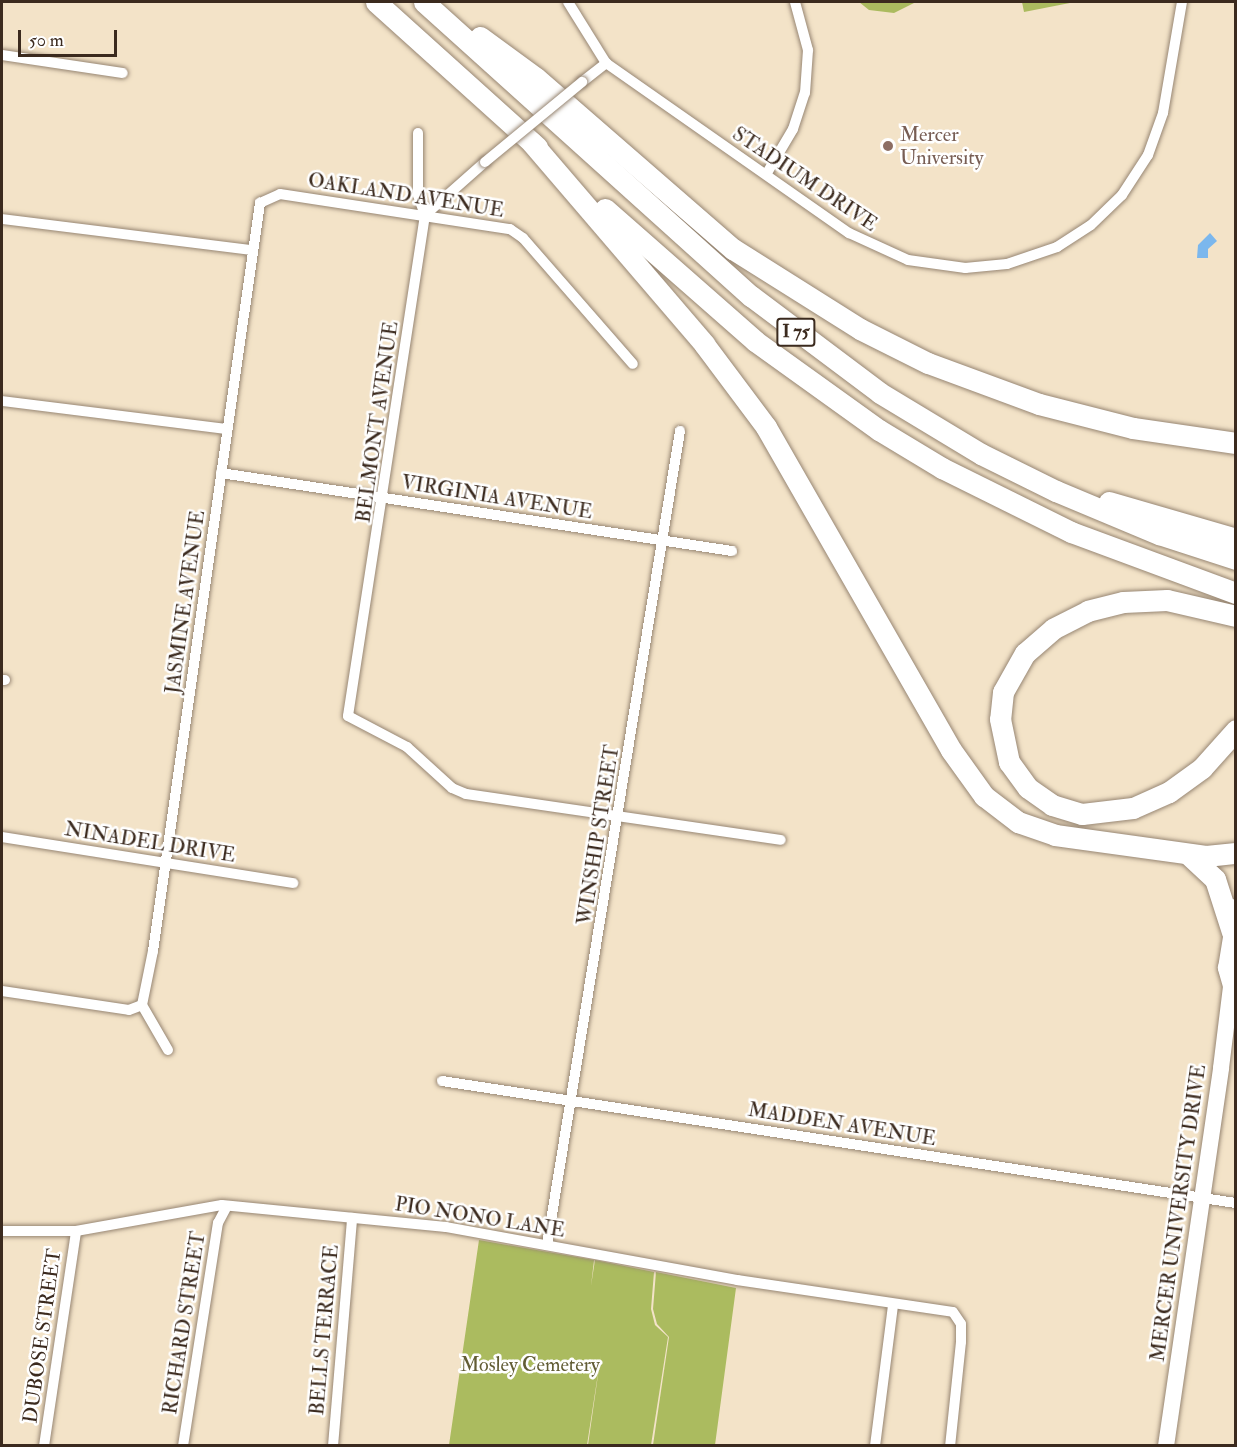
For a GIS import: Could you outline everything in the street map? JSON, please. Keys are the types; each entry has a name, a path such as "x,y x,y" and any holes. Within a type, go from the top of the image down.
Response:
{"highway":[{"name":"I 75","path":"376,2 755,341 879,430 942,468 1071,532 1236,593"},
{"name":"I 75","path":"425,3 666,222 816,349 924,421 1056,491 1159,534 1236,559"},
{"path":"425,3 536,78 733,249 860,329 928,363 1039,404 1133,428 1236,443"},
{"path":"532,143 704,344 766,427 951,750 984,796 1018,822 1055,835 1188,855 1220,857 1236,853"},
{"path":"1056,491 1124,506 1236,538"},
{"path":"1236,616 1167,600 1123,602 1088,611 1053,629 1025,653 1003,692 1000,719 1010,762 1028,788 1052,805 1082,814 1134,808 1169,792 1202,768 1236,730"},
{"path":"1188,855 1215,879 1232,932"}],"main road":[{"name":"MERCER UNIVERSITY DRIVE","path":"1166,1446 1200,1198 1233,984 1226,968 1236,907"}],"street":[{"path":"425,215 485,162 606,63 568,2"},
{"path":"766,173 793,129 805,93 808,50 795,2"},
{"name":"STADIUM DRIVE","path":"606,63 849,233 900,258 965,268 1007,264 1035,256 1091,225 1135,177 1163,113 1182,2"},
{"path":"2,55 123,73"},
{"name":"BELMONT AVENUE","path":"418,133 418,195 425,215 384,497 348,716 407,747 452,788 466,794 619,817"},
{"name":"OAKLAND AVENUE","path":"260,203 271,195 280,194 425,215 516,232 633,364"},
{"name":"JASMINE AVENUE","path":"142,1005 166,863 251,250 260,203"},
{"path":"2,219 251,250"},
{"path":"2,402 227,429"},
{"name":"WINSHIP STREET","path":"548,1245 664,541 680,431"},
{"name":"VIRGINIA AVENUE","path":"221,473 732,551"},
{"path":"619,817 781,840"},
{"name":"NINADEL DRIVE","path":"2,837 293,883"},
{"path":"2,991 129,1010 142,1005 168,1050"},
{"name":"MADDEN AVENUE","path":"442,1081 1236,1203"},
{"name":"PIO NONO LANE","path":"2,1231 76,1231 222,1205 226,1208 446,1227 893,1306 953,1312 961,1324 961,1342 950,1446"},
{"name":"RICHARD STREET","path":"183,1446 218,1223 226,1208"},
{"name":"BELLS TERRACE","path":"333,1446 352,1218"},
{"name":"DUBOSE STREET","path":"44,1446 76,1231"},
{"path":"875,1446 893,1306"}],"green space":[{"path":"859,2 916,2 894,13 869,10"},
{"path":"1022,2 1075,2 1024,12"},
{"name":"Mosley Cemetery","path":"479,1240 594,1260 591,1286 595,1260 654,1272 651,1309 655,1325 668,1337 651,1445 588,1445 601,1354 587,1445 449,1445"},
{"path":"656,1272 736,1288 715,1445 653,1445 669,1337 657,1324 653,1309"}],"water":[{"path":"1210,233 1217,241 1208,249 1208,258 1197,258 1198,245"}],"place":[{"name":"Mercer University","path":"888,146"}]}
